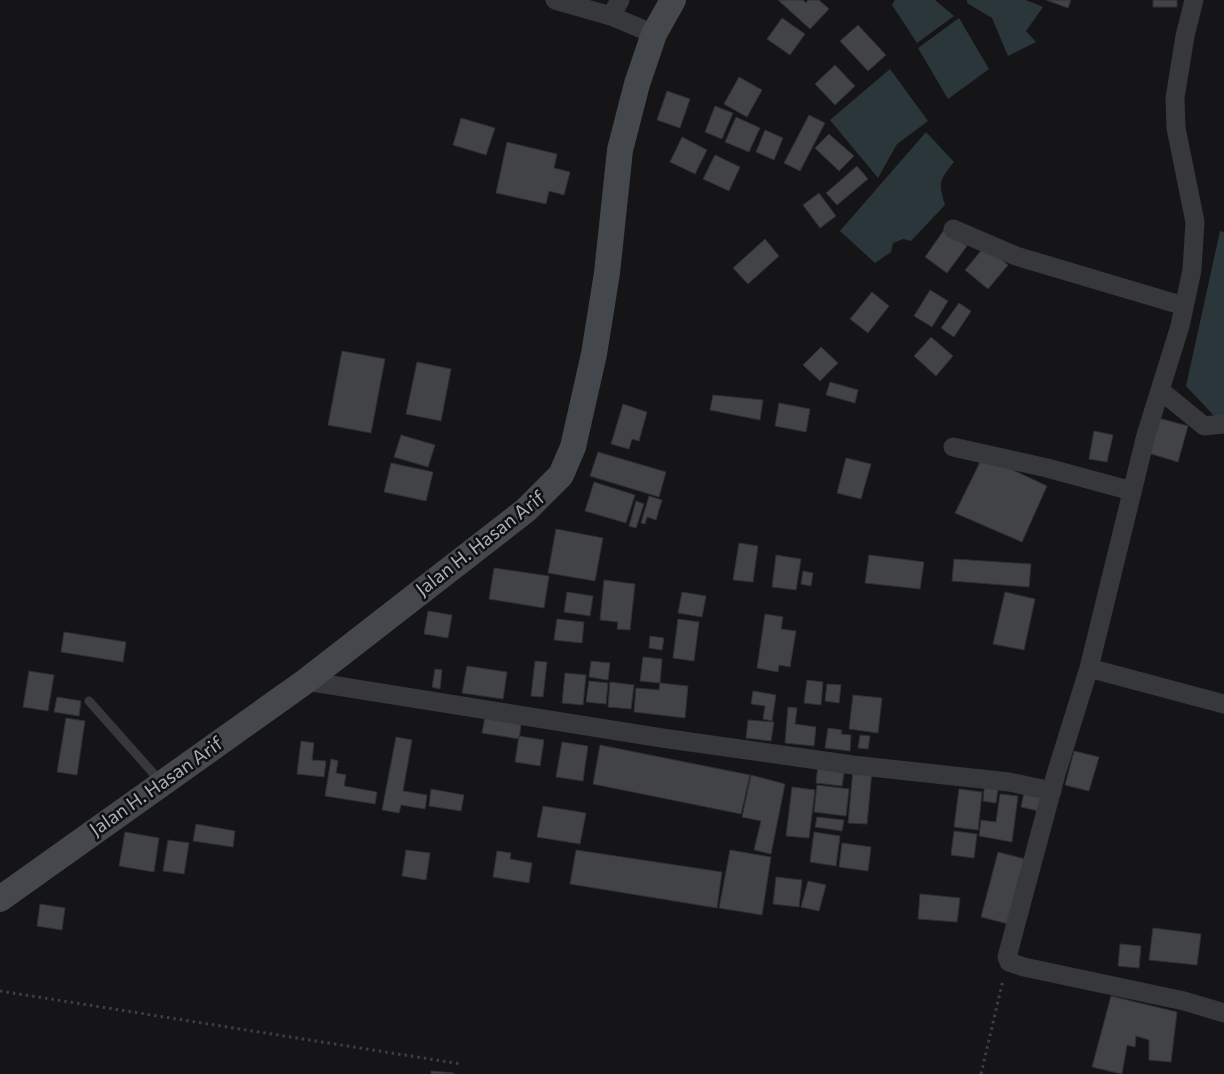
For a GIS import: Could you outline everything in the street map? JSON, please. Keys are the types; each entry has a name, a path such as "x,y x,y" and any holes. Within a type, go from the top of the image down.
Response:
{"main road":[{"name":"Jalan H. Hasan Arif","path":"0,899 161,782 306,681 526,510 553,485 564,471 573,447 594,354 607,273 620,150 648,31 673,0"}],"street":[{"path":"555,0 616,18 648,31"},
{"path":"616,18 620,0"},
{"path":"1194,0 1185,36 1175,98 1176,128 1195,222 1192,270 1166,396 1132,491 1089,668 1052,791 1007,956 1008,962 1126,990 1184,1001 1224,1013"},
{"path":"953,229 1016,256 1184,306"},
{"path":"1166,396 1204,426 1224,424"},
{"path":"953,447 1047,468 1132,491"},
{"path":"1089,668 1224,704"},
{"path":"306,681 662,738 853,766 1009,782 1052,791"}],"lane":[{"path":"89,701 161,782"}],"path":[{"path":"981,1074 1008,962"},
{"path":"0,991 461,1064"}],"shaded area":[{"path":"895,0 935,0 954,16 917,43 892,5"},
{"path":"967,0 1026,0 1043,7 1026,31 1036,42 1008,56 992,18 967,3"},
{"path":"959,18 989,69 948,99 918,48"},
{"path":"890,69 928,121 897,144 878,178 830,120"},
{"path":"926,132 954,162 941,182 941,191 945,205 911,241 903,239 893,243 891,252 875,263 840,231"},
{"path":"1220,231 1224,232 1224,418 1218,420 1186,386"}],"building":[{"path":"778,0 803,0 806,3 808,0 819,0 829,9 810,29"},
{"path":"1046,0 1071,0 1068,8"},
{"path":"1153,0 1177,0 1177,7 1153,7"},
{"path":"782,18 805,34 790,55 767,39"},
{"path":"858,25 886,55 868,71 840,41"},
{"path":"835,65 855,86 835,105 815,84"},
{"path":"739,77 762,90 747,117 724,104"},
{"path":"667,91 690,99 680,128 657,120"},
{"path":"715,106 733,113 722,139 705,132"},
{"path":"809,115 825,123 800,171 784,163"},
{"path":"736,117 760,128 749,152 725,142"},
{"path":"461,118 495,128 486,155 453,145"},
{"path":"765,130 783,138 774,160 756,152"},
{"path":"829,134 854,156 839,171 815,148"},
{"path":"682,137 707,150 695,174 670,162"},
{"path":"507,142 557,154 554,168 570,172 564,195 549,191 546,204 496,193"},
{"path":"715,155 740,167 729,191 703,179"},
{"path":"857,166 868,179 837,205 826,193"},
{"path":"819,193 836,216 820,228 803,205"},
{"path":"944,230 967,246 947,273 925,257"},
{"path":"765,239 779,256 748,284 733,268"},
{"path":"985,246 1008,265 988,289 965,270"},
{"path":"930,290 948,301 932,327 914,316"},
{"path":"872,292 889,306 868,333 850,319"},
{"path":"959,303 971,311 954,337 941,328"},
{"path":"931,337 953,356 936,376 914,356"},
{"path":"821,347 838,363 820,381 803,365"},
{"path":"342,351 385,359 371,433 328,425"},
{"path":"417,362 451,369 441,421 406,414"},
{"path":"830,382 858,390 855,403 826,395"},
{"path":"713,395 763,400 760,420 710,410"},
{"path":"779,403 810,409 806,432 775,426"},
{"path":"623,404 647,412 639,441 632,439 629,449 611,444"},
{"path":"1158,418 1188,426 1178,462 1148,453"},
{"path":"1094,431 1113,435 1107,462 1089,459"},
{"path":"401,435 435,445 428,467 394,457"},
{"path":"598,452 666,472 659,497 590,476"},
{"path":"983,456 1047,486 1022,542 955,513"},
{"path":"846,458 871,464 861,499 837,493"},
{"path":"391,463 433,472 426,501 384,492"},
{"path":"594,482 635,495 626,523 585,511"},
{"path":"649,496 662,500 656,520 647,517 645,524 641,523"},
{"path":"636,501 644,504 636,528 629,526"},
{"path":"556,529 603,538 595,581 548,573"},
{"path":"739,543 758,546 753,582 733,580"},
{"path":"776,555 801,559 796,590 772,587"},
{"path":"869,555 924,562 920,589 865,583"},
{"path":"954,559 1031,564 1029,587 952,581"},
{"path":"494,568 549,576 544,608 489,599"},
{"path":"803,571 813,573 811,586 801,584"},
{"path":"604,580 635,584 630,630 617,629 618,622 600,620"},
{"path":"567,592 593,596 590,616 564,612"},
{"path":"682,592 706,596 702,617 678,613"},
{"path":"1005,592 1035,599 1024,650 993,644"},
{"path":"428,611 452,615 448,638 424,634"},
{"path":"765,614 783,617 781,629 796,631 790,667 779,665 778,672 757,668"},
{"path":"557,619 584,622 582,643 554,640"},
{"path":"678,619 699,622 694,661 673,658"},
{"path":"64,632 126,642 123,662 61,652"},
{"path":"650,636 664,638 662,650 649,648"},
{"path":"643,657 662,659 660,683 640,681"},
{"path":"535,661 547,662 543,697 531,696"},
{"path":"591,661 610,663 608,680 589,677"},
{"path":"467,666 507,672 503,699 462,693"},
{"path":"435,669 442,670 440,689 432,687"},
{"path":"29,671 54,675 48,711 23,707"},
{"path":"565,673 586,675 583,705 562,703"},
{"path":"807,680 823,682 821,705 804,703"},
{"path":"589,681 608,683 606,704 586,702"},
{"path":"610,682 634,685 631,709 608,707"},
{"path":"660,683 688,686 685,718 634,712 636,688 659,690"},
{"path":"827,684 841,685 839,703 825,701"},
{"path":"753,691 776,695 772,721 763,719 765,706 751,704"},
{"path":"853,695 882,698 878,733 849,729"},
{"path":"57,697 81,701 79,716 54,712"},
{"path":"788,707 797,708 795,724 816,727 814,746 785,743"},
{"path":"486,712 522,718 519,739 482,733"},
{"path":"66,718 85,721 77,775 57,772"},
{"path":"748,720 774,722 771,741 746,738"},
{"path":"828,728 842,730 841,734 851,735 850,751 825,748"},
{"path":"860,735 870,736 868,749 858,748"},
{"path":"519,736 544,740 540,766 515,762"},
{"path":"396,737 412,740 403,791 427,795 425,809 401,805 399,813 382,810"},
{"path":"301,741 314,743 312,760 326,761 324,777 297,774"},
{"path":"562,742 588,746 583,781 556,777"},
{"path":"600,745 750,775 741,814 593,784"},
{"path":"1074,751 1099,757 1089,791 1065,785"},
{"path":"331,759 338,761 336,773 346,775 344,786 377,792 375,804 325,796"},
{"path":"818,764 845,767 842,786 816,783"},
{"path":"853,770 872,771 867,824 848,823"},
{"path":"751,775 785,784 771,854 754,850 761,821 742,817"},
{"path":"985,780 999,781 996,803 983,801"},
{"path":"817,785 849,789 846,816 814,812"},
{"path":"792,787 815,790 809,838 786,836"},
{"path":"1025,788 1047,793 1043,812 1021,807"},
{"path":"431,789 464,795 461,811 429,806"},
{"path":"959,789 982,792 978,830 954,827"},
{"path":"1000,794 1018,796 1012,842 979,836 981,820 996,822"},
{"path":"543,806 586,813 580,844 537,837"},
{"path":"817,817 844,820 842,831 815,827"},
{"path":"196,824 235,831 233,847 193,841"},
{"path":"954,831 977,834 974,858 951,855"},
{"path":"125,832 159,838 154,872 119,866"},
{"path":"814,832 840,836 836,866 810,862"},
{"path":"168,840 189,843 184,874 163,871"},
{"path":"842,843 871,847 868,871 839,867"},
{"path":"406,850 430,853 426,880 402,876"},
{"path":"576,850 722,872 717,908 570,884"},
{"path":"730,850 771,857 762,915 719,908"},
{"path":"497,851 511,853 510,859 532,863 529,883 493,877"},
{"path":"998,852 1029,860 1012,925 981,917"},
{"path":"776,877 802,880 799,907 773,904"},
{"path":"808,881 826,885 819,911 801,907"},
{"path":"920,894 960,898 957,922 918,919"},
{"path":"40,904 65,908 62,930 37,926"},
{"path":"1153,928 1201,934 1197,965 1149,960"},
{"path":"1120,944 1141,946 1139,968 1118,966"},
{"path":"1111,996 1177,1012 1171,1062 1149,1060 1149,1040 1136,1036 1135,1047 1127,1045 1122,1074 1092,1067"},
{"path":"431,1071 454,1073 454,1074 431,1074"}]}
